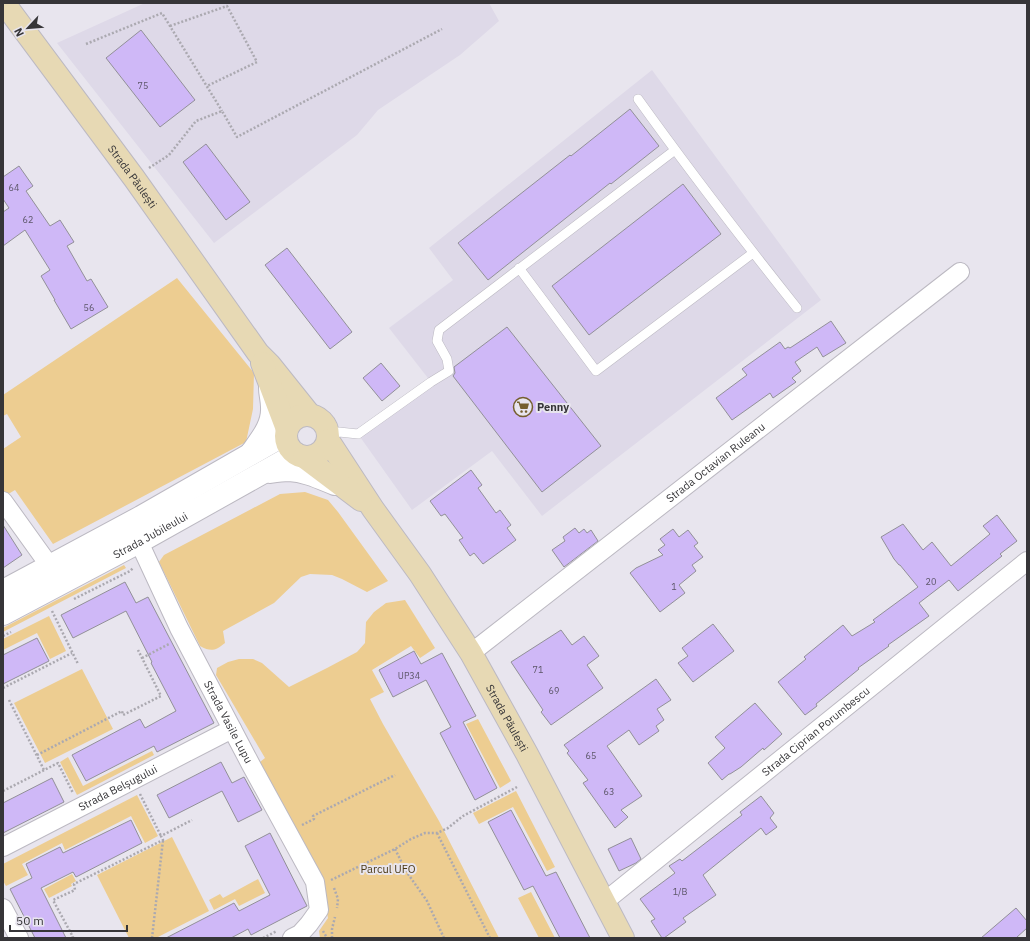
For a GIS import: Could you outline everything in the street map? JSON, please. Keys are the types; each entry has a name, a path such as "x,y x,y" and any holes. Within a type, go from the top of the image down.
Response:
{"main road":[{"name":"Strada Păulești","path":"4,3 134,178 258,353 270,365 310,415"},
{"name":"Strada Păulești","path":"258,353 287,432"},
{"path":"310,415 323,422 328,437 323,450 318,454 312,456 300,456 290,449 287,441 287,432 292,422 298,417 310,415"},
{"name":"Strada Păulești","path":"328,437 373,509 420,574 471,653 527,754 623,938"},
{"name":"Strada Păulești","path":"300,456 373,509"}],"street":[{"name":"Strada Octavian Ruleanu","path":"471,653 960,272"},
{"path":"250,455 266,432 271,420 272,407 269,383"},
{"name":"Strada Jubileului","path":"3,591 250,455 287,432"},
{"name":"Strada Jubileului","path":"3,614 265,473 300,456"},
{"path":"265,473 287,470 310,473 348,490"},
{"path":"3,501 49,565"},
{"name":"Strada Vasile Lupu","path":"141,516 139,542 179,628 314,882 319,910 300,934 292,938"},
{"name":"Strada Ciprian Porumbescu","path":"604,902 1027,561"},
{"name":"Strada Belșugului","path":"3,847 232,729"},
{"path":"3,908 11,931"}],"lane":[{"path":"638,99 753,253 797,308"},
{"path":"328,437 339,432 358,434 431,382 449,371 447,359 437,341 440,330 675,150"},
{"path":"519,268 596,371 753,253"}],"path":[{"path":"170,26 227,6 257,62 207,86"},
{"path":"86,44 162,13 237,137 442,29"},
{"path":"134,178 169,155 196,122 222,111"},
{"path":"52,611 78,664"},
{"path":"142,658 175,642"},
{"path":"37,755 122,711 123,715 161,696 138,650"},
{"path":"3,688 72,653"},
{"path":"9,700 44,770"},
{"path":"3,791 58,763 73,794"},
{"path":"298,828 314,819 313,816 395,775"},
{"path":"331,880 411,839 425,833 437,833 448,828 463,816 517,787"},
{"path":"139,791 163,840 152,938"},
{"path":"161,836 192,820"},
{"path":"437,833 490,938"},
{"path":"72,938 73,937 53,900 75,890 74,884 163,840"},
{"path":"395,848 406,871 427,901 444,938"}],"shaded area":[{"path":"145,3 489,3 499,21 460,55 378,110 357,135 214,243 57,43"},
{"path":"652,70 821,300 542,516 492,451 412,510 358,434 431,382 389,328 453,280 429,248"}],"green space":[{"path":"177,278 254,373 253,409 246,442 53,544 15,490 5,496 3,493 3,449 21,437 7,414 3,416 3,395"},
{"path":"305,492 328,500 388,581 367,592 332,575 310,574 301,577 274,603 223,631 225,643 222,646 210,650 200,646 159,562 164,555 280,494"},
{"path":"124,565 126,568 3,632 3,628"},
{"name":"Parcul UFO","path":"405,600 435,648 420,658 411,646 372,670 384,692 370,699 439,821 499,938 320,938 319,931 328,918 320,880 260,762 265,758 216,675 217,668 228,662 239,659 253,659 262,663 289,687 357,652 365,643 366,622 374,612 386,603"},
{"path":"49,616 66,651 50,659 37,633 3,650 3,639"},
{"path":"82,669 113,729 45,763 14,703"},
{"path":"478,719 511,781 500,788 466,724"},
{"path":"152,751 154,755 77,795 60,762 68,757 83,786"},
{"path":"516,791 555,867 547,871 513,807 479,824 473,813"},
{"path":"137,795 158,836 145,843 131,816 65,850 62,843 22,864 28,875 6,886 3,881 3,864"},
{"path":"172,837 209,911 156,938 129,938 97,875"},
{"path":"72,874 76,881 71,884 72,886 49,898 44,889"},
{"path":"258,879 265,893 239,906 235,899 214,910 209,900 220,894 223,898"},
{"path":"531,892 555,938 539,938 518,898"}],"building":[{"path":"141,30 195,100 160,127 106,58"},
{"path":"630,109 659,146 488,280 458,243"},
{"path":"206,144 250,202 226,220 183,162"},
{"path":"19,166 33,186 26,191 50,226 60,220 74,242 67,246 87,281 91,279 108,307 71,329 41,276 50,270 25,230 3,246 3,212 9,208 3,199 3,177"},
{"path":"683,184 721,234 589,335 552,286"},
{"path":"287,248 352,332 330,349 265,265"},
{"path":"831,321 846,343 823,357 817,347 795,362 801,371 792,378 796,382 773,398 770,393 732,420 716,398 747,375 742,369 780,342 785,349 788,347 790,348"},
{"name":"Penny","path":"507,327 601,446 542,492 453,376 455,373 454,367"},
{"path":"381,363 400,386 382,401 363,378"},
{"path":"471,470 482,485 478,488 496,513 500,510 511,525 507,528 516,540 483,564 474,553 470,556 459,540 463,538 445,514 441,516 430,501"},
{"path":"997,515 1017,541 1000,554 1002,556 958,591 949,580 919,603 929,616 858,668 859,669 816,704 817,706 805,715 778,682 806,659 804,657 843,625 852,636 875,622 873,620 918,587 894,559 881,537 903,524 923,550 932,542 951,566 990,534 983,526"},
{"path":"3,525 22,555 3,568"},
{"path":"575,528 579,533 584,529 587,533 591,530 598,541 564,567 552,550 565,541 563,537"},
{"path":"673,529 679,537 688,530 698,543 694,546 703,557 692,565 696,571 679,585 685,593 660,612 630,573 636,568 663,555 658,550 665,545 660,539"},
{"path":"125,582 136,603 148,597 214,723 157,752 154,746 86,781 72,755 140,719 145,728 176,711 126,611 73,638 61,615"},
{"path":"713,624 734,651 693,682 678,663 688,656 682,648"},
{"path":"561,630 572,645 584,636 599,656 587,665 603,688 551,725 541,712 543,710 511,662"},
{"path":"37,638 49,661 3,684 3,655"},
{"path":"414,651 421,664 442,653 476,716 463,722 497,788 475,800 440,733 451,727 426,680 393,697 379,670"},
{"path":"656,679 671,700 657,709 664,720 656,726 659,731 639,745 629,730 607,746 642,796 621,810 628,817 615,828 583,783 588,780 567,753 569,751 564,745"},
{"path":"755,703 782,734 764,750 763,748 741,767 722,780 708,763 725,748 715,737"},
{"path":"221,762 232,783 244,777 262,810 238,822 222,791 169,818 157,795"},
{"path":"52,778 64,802 3,833 3,803"},
{"path":"761,796 774,813 770,818 777,827 766,835 761,828 703,875 716,895 683,918 686,922 662,938 651,921 655,919 640,899 675,873 669,866 680,859 682,861 742,815 740,812"},
{"path":"511,810 546,876 556,872 590,938 560,938 533,886 524,890 488,822"},
{"path":"131,820 142,843 76,877 73,872 41,888 66,938 35,938 10,889 32,878 26,864 60,847 63,853"},
{"path":"270,833 307,906 251,935 248,929 231,938 166,938 234,903 239,911 270,895 245,846"},
{"path":"631,838 641,859 619,871 608,849"},
{"path":"1016,908 1027,921 1027,928 1016,938 981,938"}],"place":[{"name":"Penny","path":"523,407"}]}
